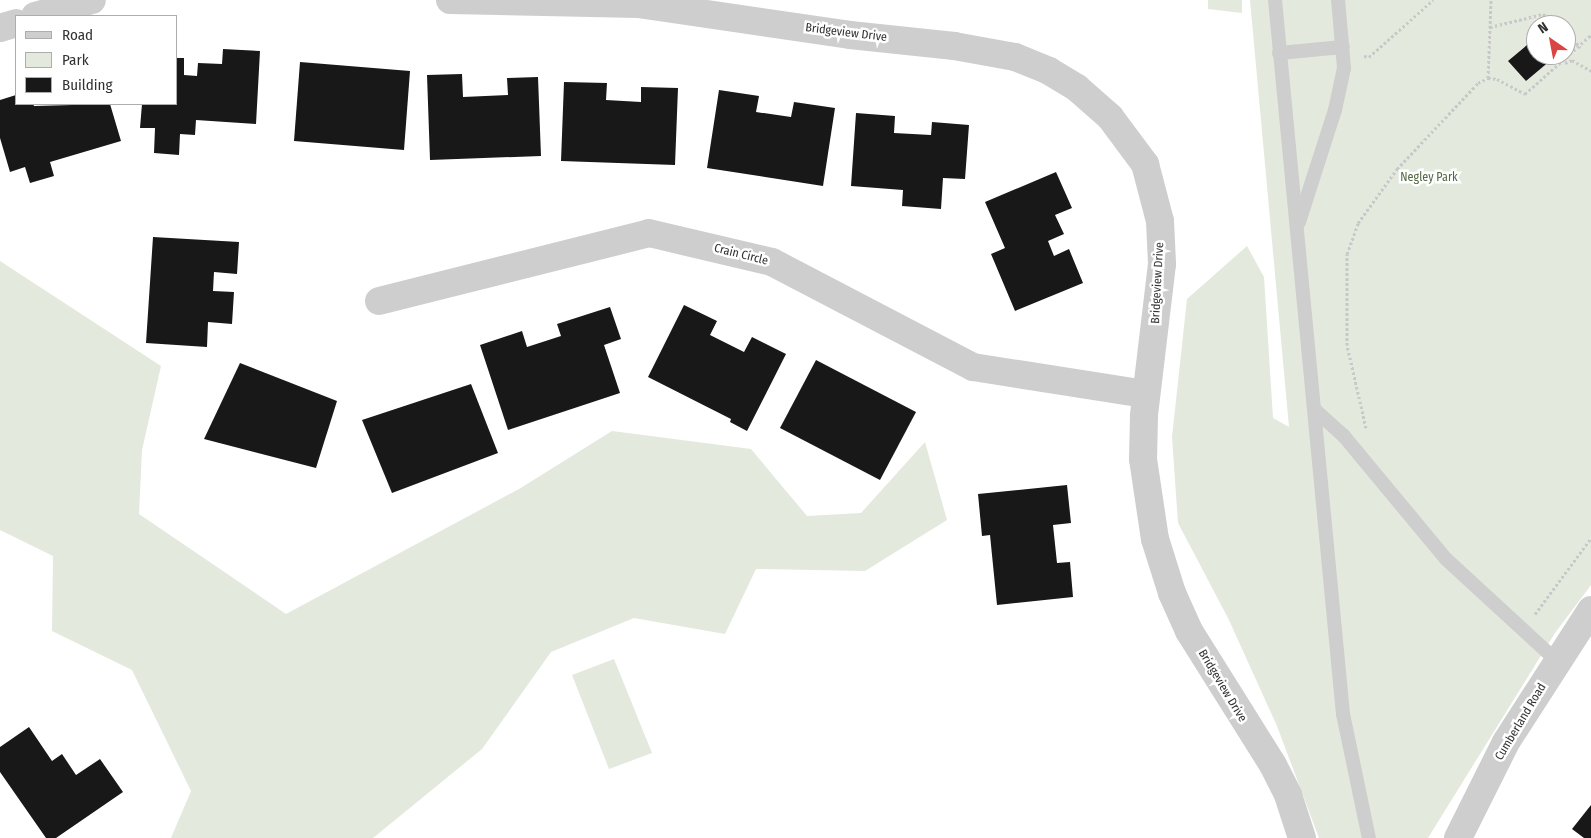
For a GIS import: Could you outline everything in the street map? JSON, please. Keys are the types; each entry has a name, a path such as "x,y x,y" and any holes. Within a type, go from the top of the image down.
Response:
{"street":[{"path":"38,15 92,0"},
{"name":"Bridgeview Drive","path":"450,0 638,4 850,35 954,46 1015,57 1049,71 1077,88 1110,116 1145,164 1158,203 1162,264 1146,394 1143,459 1149,510 1172,593 1189,631 1272,765 1288,795 1302,838"},
{"path":"0,28 15,23"},
{"name":"Crain Circle","path":"379,301 649,233 772,262 973,367 1146,394"},
{"name":"Cumberland Road","path":"1458,838 1506,742 1591,610"}],"lane":[{"path":"1275,0 1343,714 1369,838"},
{"path":"1296,232 1335,110 1343,50 1338,0"},
{"path":"1279,53 1343,50"},
{"path":"1315,410 1343,435 1440,553 1522,632 1558,662"}],"path":[{"path":"1343,50 1369,57 1433,0"},
{"path":"1488,78 1491,0"},
{"path":"1490,27 1526,18"},
{"path":"1576,51 1591,36"},
{"path":"1576,43 1580,47"},
{"path":"1576,62 1591,71"},
{"path":"1369,436 1361,414 1347,346 1347,254 1358,223 1397,169 1478,83 1488,78 1497,79 1525,94 1561,65"},
{"path":"1522,632 1591,538"}],"green space":[{"path":"1208,0 1242,0 1242,13 1208,9"},
{"name":"Negley Park","path":"1250,0 1591,0 1591,585 1555,633 1428,838 1319,838 1277,726 1228,618 1178,523 1172,437 1187,299 1247,246 1264,277 1273,418 1289,427"},
{"path":"0,261 161,366 142,450 139,514 286,614 519,489 612,431 751,449 807,516 861,513 925,442 947,520 865,571 756,569 725,634 634,618 551,652 482,749 373,838 171,838 191,791 132,670 52,631 53,556 0,530"},
{"path":"614,659 652,753 609,769 572,675"}],"building":[{"path":"1526,46 1526,65 1545,65 1526,81 1508,61"},
{"path":"223,49 260,51 256,124 196,120 195,135 180,134 179,155 154,153 155,128 140,128 142,105 178,105 178,58 184,58 184,75 197,76 198,63 222,64"},
{"path":"300,62 410,71 404,150 294,141"},
{"path":"462,74 463,97 508,95 507,78 538,77 541,156 430,160 427,75"},
{"path":"564,82 607,83 606,100 641,102 641,87 678,88 675,165 561,161"},
{"path":"719,90 759,96 756,112 791,117 794,102 835,108 823,186 707,168"},
{"path":"15,95 15,105 110,105 121,141 50,162 54,176 30,183 25,167 10,172 0,138 0,100"},
{"path":"856,113 895,116 894,133 931,135 932,122 969,125 965,179 943,178 941,209 902,206 903,190 851,186"},
{"path":"1056,172 1072,208 1055,215 1064,234 1048,241 1054,256 1069,249 1083,283 1015,311 991,254 1005,248 985,202"},
{"path":"153,237 239,242 237,274 214,272 213,291 234,292 232,324 208,322 207,347 146,343"},
{"path":"684,305 717,321 710,335 744,352 752,337 786,354 747,431 730,422 731,419 648,377"},
{"path":"610,307 621,339 604,345 620,393 508,430 480,345 522,331 527,347 561,336 557,324"},
{"path":"816,360 916,412 880,480 780,428"},
{"path":"240,363 337,401 316,468 204,439"},
{"path":"471,384 498,453 392,493 362,420"},
{"path":"1067,485 1071,523 1053,525 1057,563 1070,562 1073,597 997,605 990,535 982,536 978,494"},
{"path":"29,727 52,761 62,754 76,775 100,759 123,792 56,838 46,838 0,772 0,747"},
{"path":"1591,805 1591,838 1584,838 1572,829"}]}
